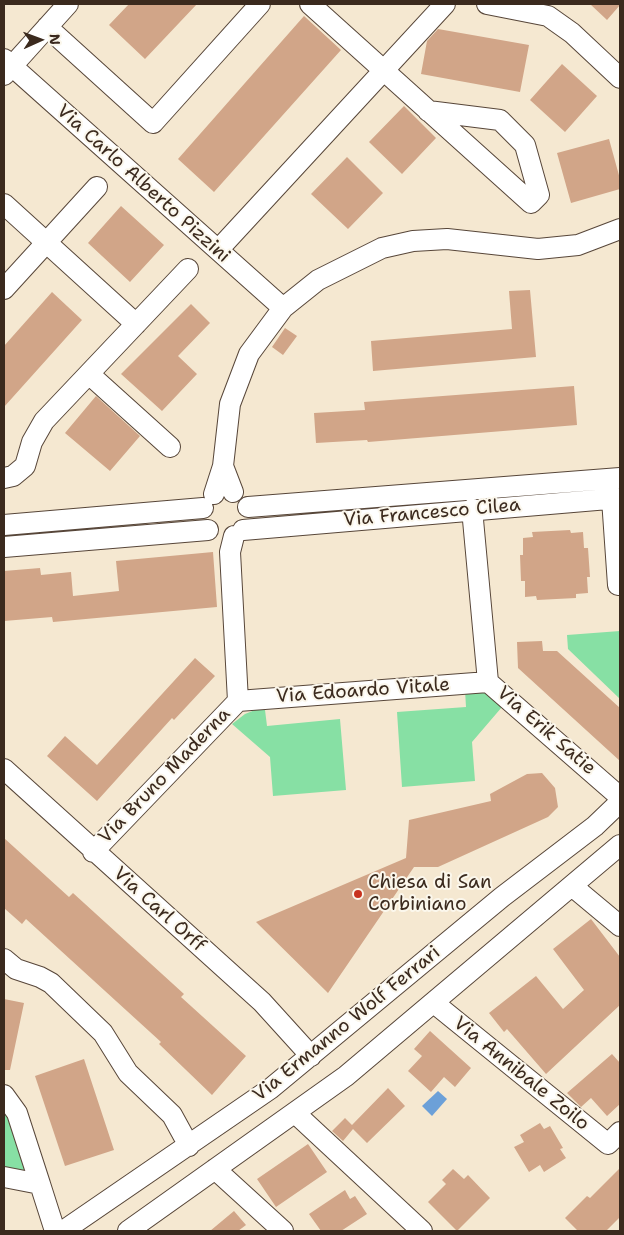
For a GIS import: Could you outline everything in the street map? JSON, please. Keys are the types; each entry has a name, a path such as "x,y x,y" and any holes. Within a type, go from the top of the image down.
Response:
{"street":[{"path":"6,67 68,4"},
{"path":"47,27 153,123 260,4"},
{"path":"310,4 428,111 531,203 539,195 525,145 500,120 428,111"},
{"path":"331,4 338,29"},
{"path":"218,250 445,4"},
{"path":"486,4 523,8 548,16 572,33 620,78"},
{"name":"Via Carlo Alberto Pizzini","path":"6,67 218,250 282,308"},
{"path":"4,289 98,187"},
{"path":"4,204 136,324"},
{"path":"4,524 216,498 239,495 248,507 249,515 228,537 204,524 216,498 223,466 230,404 238,378 249,354 282,308 318,280 382,248 413,241 447,239 538,249 578,245 620,229"},
{"path":"4,478 13,476 25,466 39,427 188,269"},
{"path":"89,374 170,447"},
{"name":"Via Francesco Cilea","path":"248,507 620,478"},
{"path":"616,499 618,584"},
{"name":"Via Francesco Cilea","path":"4,547 228,537 472,509 616,499"},
{"name":"Via Erik Satie","path":"472,509 488,682 620,797"},
{"name":"Via Bruno Maderna","path":"94,852 238,701 228,537"},
{"name":"Via Edoardo Vitale","path":"238,701 488,682"},
{"name":"Via Carl Orff","path":"4,769 262,1002 311,1056"},
{"name":"Via Ermanno Wolf Ferrari","path":"63,1231 259,1097 502,897 595,826 620,802"},
{"name":"Via Ermanno Wolf Ferrari","path":"128,1231 346,1076 620,845"},
{"path":"572,886 620,926"},
{"path":"8,965 40,976 51,983 103,1033 128,1073 172,1115 189,1146"},
{"name":"Via Annibale Zoilo","path":"434,1003 614,1138"},
{"path":"4,1095 17,1113 55,1231"},
{"path":"295,1113 422,1231"},
{"path":"215,1169 283,1231"},
{"path":"4,1177 40,1184"}],"green space":[{"path":"620,631 620,699 568,649 567,635"},
{"path":"465,690 484,692 502,707 472,742 475,781 402,787 397,712 466,707"},
{"path":"255,710 265,710 267,726 340,719 346,790 273,796 270,757 232,724 245,714"},
{"path":"5,1110 25,1171 4,1167"}],"water":[{"path":"438,1091 447,1099 432,1116 422,1106"}],"building":[{"path":"129,4 197,4 145,59 109,25"},
{"path":"590,4 620,4 620,5 607,20"},
{"path":"304,16 341,50 214,192 178,159"},
{"path":"438,29 529,45 520,92 421,74 427,41"},
{"path":"562,64 597,96 565,132 530,100"},
{"path":"404,106 436,138 402,174 369,142"},
{"path":"609,139 620,179 620,189 571,203 557,153"},
{"path":"347,157 383,193 348,229 311,194"},
{"path":"121,206 164,245 130,282 88,243"},
{"path":"530,290 536,357 373,371 371,341 512,329 509,291"},
{"path":"52,292 82,320 4,407 4,346"},
{"path":"191,304 210,323 178,356 197,374 162,411 121,374"},
{"path":"285,328 297,336 283,355 272,347"},
{"path":"574,386 577,425 368,442 367,440 316,443 314,413 365,410 364,402"},
{"path":"96,396 140,436 110,471 65,433"},
{"path":"570,530 571,533 583,532 584,548 588,548 590,577 587,577 588,593 576,594 576,598 537,600 536,596 525,597 525,581 521,581 520,555 523,555 523,538 533,537 532,532"},
{"path":"213,552 217,607 53,622 52,617 4,621 4,571 40,568 41,575 71,572 73,596 119,591 116,561"},
{"path":"542,641 543,651 557,651 620,708 620,761 518,668 517,642"},
{"path":"195,658 215,676 174,720 172,718 97,801 47,756 65,736 97,765"},
{"name":"Chiesa di San Corbiniano","path":"542,773 555,788 558,807 548,817 438,867 414,867 328,993 256,922 406,858 409,820 491,801 490,794 527,774"},
{"path":"4,838 69,897 73,893 184,994 181,997 246,1056 212,1095 159,1044 161,1042 26,919 22,924 4,908"},
{"path":"591,919 620,957 620,1005 546,1074 507,1029 504,1032 489,1013 536,976 563,1009 584,990 553,949"},
{"path":"4,999 24,1003 10,1070 4,1070"},
{"path":"430,1031 471,1068 455,1087 444,1077 431,1092 408,1071 422,1056 414,1049"},
{"path":"612,1054 620,1063 620,1104 607,1116 591,1098 581,1107 567,1093"},
{"path":"84,1059 114,1150 65,1166 35,1076"},
{"path":"388,1088 405,1106 367,1143 353,1129 343,1141 332,1131 345,1118 352,1125"},
{"path":"540,1123 544,1129 550,1126 563,1148 560,1149 566,1158 544,1172 540,1165 529,1172 514,1147 524,1142 520,1135"},
{"path":"308,1144 327,1172 276,1207 257,1179"},
{"path":"620,1168 620,1217 606,1231 578,1231 565,1218 587,1196 590,1198"},
{"path":"453,1169 464,1179 468,1175 490,1198 457,1231 428,1202 446,1184 442,1180"},
{"path":"345,1190 350,1199 355,1196 367,1214 341,1231 321,1231 309,1214"},
{"path":"234,1211 246,1225 238,1231 210,1231"}],"place":[{"name":"Chiesa di San Corbiniano","path":"358,894"}]}
